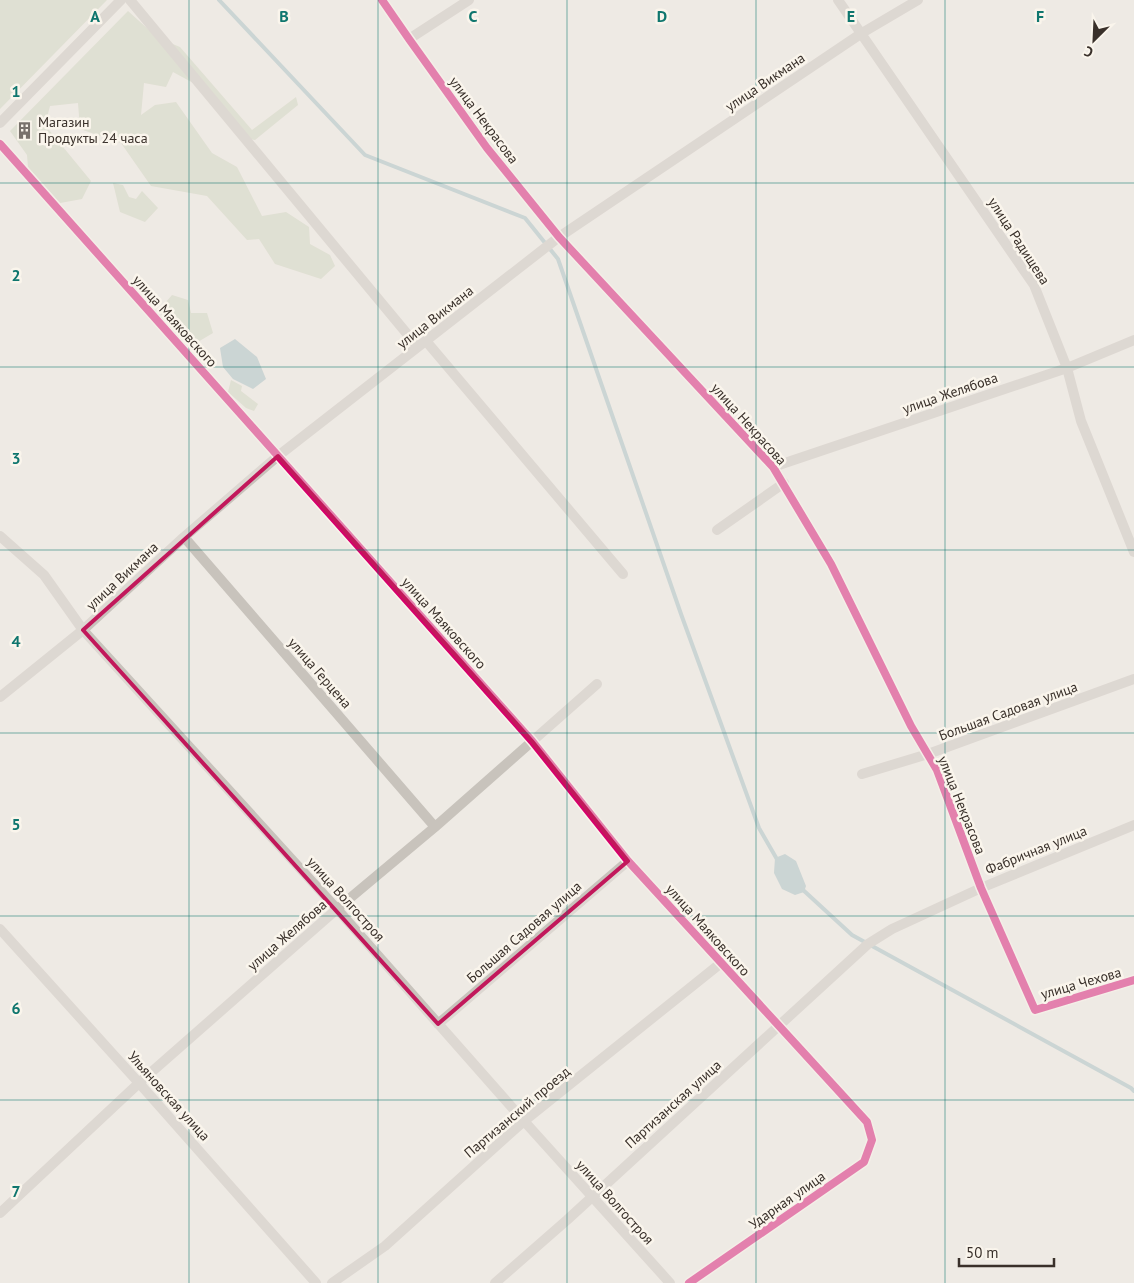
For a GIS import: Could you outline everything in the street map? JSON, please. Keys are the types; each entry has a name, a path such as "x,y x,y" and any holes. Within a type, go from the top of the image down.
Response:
{"street":[{"path":"0,123 121,0"},
{"path":"130,0 422,344 624,574"},
{"name":"улица Некрасова","path":"382,0 487,148 559,237 773,467 784,483 831,564 911,726 937,770 981,888 1034,1010"},
{"path":"409,39 470,0"},
{"name":"улица Радищева","path":"838,0 1034,285 1067,368 1081,421 1134,552"},
{"name":"улица Викмана","path":"0,698 83,630 184,537 278,456 559,237 862,33 918,0"},
{"name":"улица Маяковского","path":"0,144 532,741 628,861 867,1122"},
{"name":"улица Желябова","path":"773,467 1067,368 1134,340"},
{"path":"717,530 784,483"},
{"name":"улица Волгостроя","path":"0,536 44,575 83,630 337,909 670,1283"},
{"name":"улица Герцена","path":"184,537 435,827"},
{"name":"Большая Садовая улица","path":"862,774 928,754 1134,679"},
{"name":"улица Желябова","path":"0,1212 139,1083 597,684"},
{"name":"Фабричная улица","path":"868,944 892,929 981,888 1134,825"},
{"name":"Большая Садовая улица","path":"438,1024 628,861"},
{"name":"Ульяновская улица","path":"0,929 316,1283"},
{"name":"Партизанская улица","path":"495,1283 592,1197 868,944"},
{"name":"Партизанский проезд","path":"332,1283 385,1246 524,1121 721,963"},
{"name":"улица Чехова","path":"1034,1010 1134,980"},
{"name":"Ударная улица","path":"689,1283 864,1162 872,1140 867,1122"}],"highlighted area":[{"path":"278,456 532,741 628,861 438,1024 83,630"}],"green space":[{"path":"0,0 107,0 0,109"},
{"path":"128,11 158,38 180,47 252,130 296,97 298,105 255,140 245,138 208,91 173,72 166,87 144,83 141,115 155,105 176,102 212,153 237,167 262,216 286,212 309,227 310,244 330,255 335,266 321,279 275,264 259,239 247,240 207,196 151,186 121,143 80,129 78,103 50,106 45,125 91,181 82,199 60,203 28,167 27,155 10,131"},
{"path":"113,183 123,185 129,197 136,199 142,191 158,208 145,222 120,212"},
{"path":"172,295 188,300 191,313 207,313 213,333 191,346 172,333 159,310"},
{"path":"231,380 242,386 241,391 258,404 254,411 246,408 228,392"}],"water":[{"path":"235,339 257,357 266,379 253,389 233,379 223,367 220,348"},
{"path":"785,854 796,861 806,886 804,892 795,895 782,889 774,873 775,858"}],"waterway":[{"path":"219,0 365,155 525,218 558,259 681,614 759,828 778,861"},
{"path":"802,889 852,935 1134,1091"}],"cycle path":[{"path":"382,0 487,148 559,237 773,467 831,564 911,726 937,770 981,888 1035,1010 1134,980"},
{"path":"0,144 532,741 628,861 867,1122 872,1140 864,1162 689,1283"}],"place":[{"name":"Магазин Продукты 24 часа","path":"24,130"}]}
